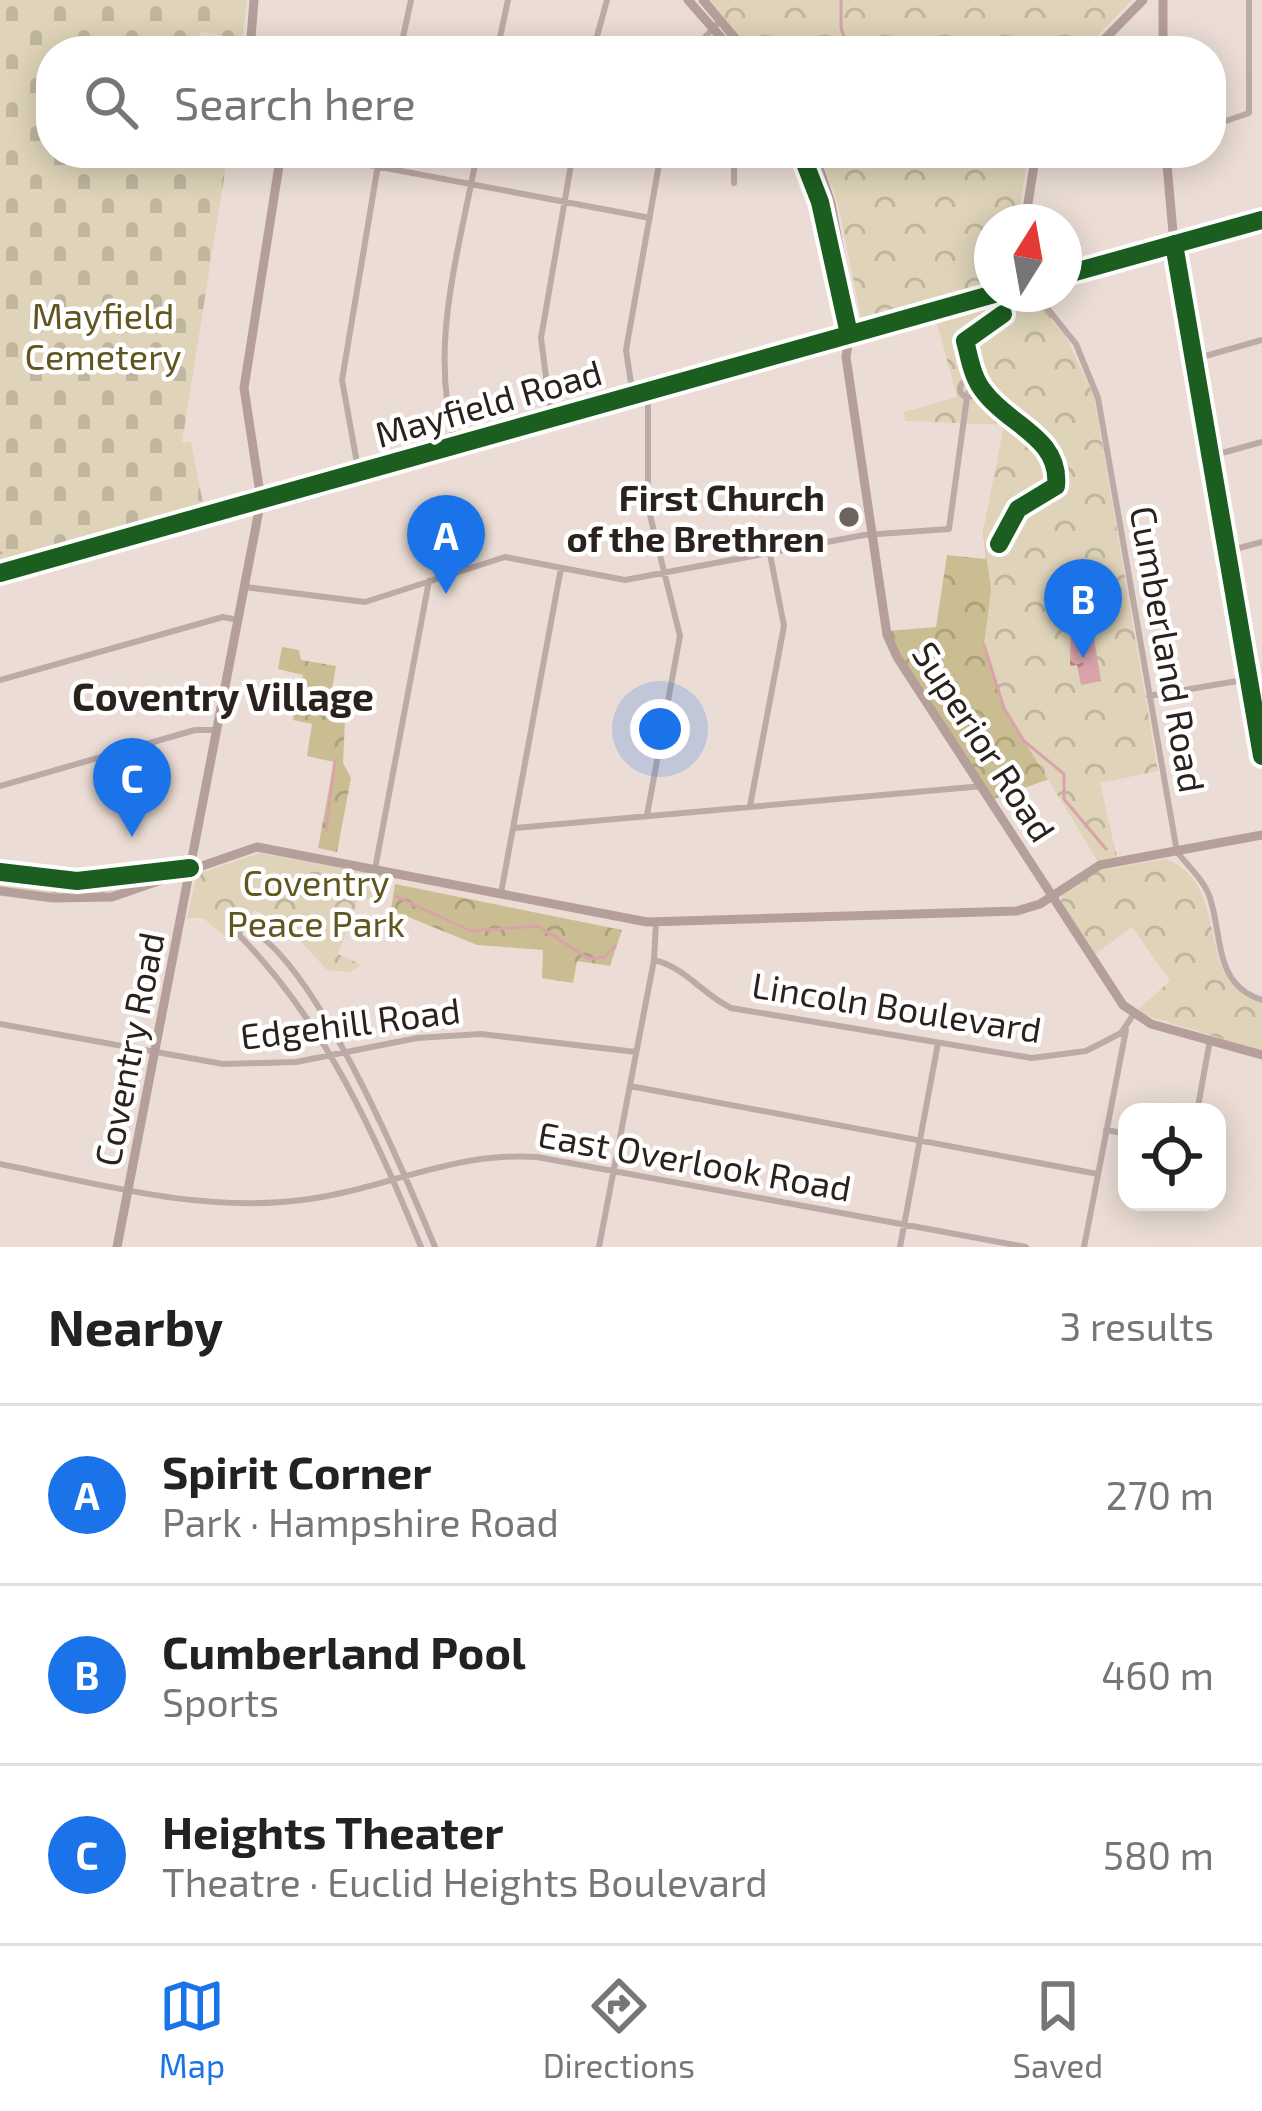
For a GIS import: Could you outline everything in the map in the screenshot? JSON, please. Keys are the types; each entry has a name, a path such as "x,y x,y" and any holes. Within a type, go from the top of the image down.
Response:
{"main road":[{"path":"1082,270 1262,220"},
{"name":"Mayfield Road","path":"0,573 974,300"}],"street":[{"path":"251,36 254,0"},
{"path":"403,36 410,0"},
{"path":"500,36 508,0"},
{"path":"597,36 607,0"},
{"path":"688,0 730,36"},
{"path":"703,0 724,36"},
{"path":"1108,36 1143,0"},
{"path":"1162,0 1163,36"},
{"path":"1226,121 1249,113 1249,0"},
{"path":"705,36 717,23"},
{"name":"Coventry Road","path":"117,1247 261,500 244,388 279,168"},
{"path":"359,474 342,380 378,168"},
{"path":"388,168 650,218"},
{"path":"457,445 443,397 441,354 475,168"},
{"path":"551,418 541,338 570,168"},
{"path":"646,815 680,636 645,480 648,405 638,394 626,342 658,168"},
{"path":"734,168 734,182"},
{"name":"Superior Road","path":"813,168 831,226 849,334 846,357 887,634 897,657 1133,1015"},
{"path":"1028,204 1034,168"},
{"path":"1167,168 1174,244 1262,756"},
{"name":"Cumberland Road","path":"1050,312 1076,344 1098,398 1177,853 1206,886 1229,976 1239,989 1262,1000"},
{"path":"1195,359 1262,340"},
{"path":"244,587 357,602 505,557 626,580 871,534 949,529 967,397"},
{"path":"1211,456 1262,442"},
{"path":"1228,551 1262,542"},
{"path":"750,806 784,626 770,554"},
{"path":"500,893 561,568"},
{"path":"376,869 429,581"},
{"path":"0,680 223,617 238,620"},
{"path":"1149,696 1249,679"},
{"path":"0,786 194,730 216,730"},
{"path":"514,828 982,786"},
{"path":"0,891 53,898 112,897 147,889 190,868 257,847 656,922 1017,911 1052,896 1100,865 1262,835"},
{"path":"0,872 77,881 190,868"},
{"path":"599,1247 654,959 656,922"},
{"path":"421,1247 333,1056 283,981 239,935 241,926 294,975 346,1053 435,1247"},
{"name":"Lincoln Boulevard","path":"654,959 677,967 704,993 731,1008 938,1043 1058,1058 1086,1051 1127,1027"},
{"path":"1084,1247 1133,1015 1262,1055"},
{"name":"Edgehill Road","path":"0,1024 154,1055 255,1064 333,1056 417,1038 481,1034 636,1052"},
{"path":"1199,1103 1210,1040"},
{"path":"900,1247 938,1043"},
{"path":"630,1086 1098,1174"},
{"path":"1106,1130 1118,1132"},
{"name":"East Overlook Road","path":"0,1164 128,1190 260,1204 325,1197 459,1160 507,1156 614,1170 1026,1247"}],"green space":[{"name":"Mayfield Cemetery","path":"0,0 247,0 242,36 201,32 200,36 36,36 36,168 226,168 182,442 191,442 203,503 0,560"},
{"path":"709,0 1132,0 1097,36 739,36"},
{"path":"825,168 1026,168 1021,204 974,204 974,290 861,317 838,205"},
{"path":"974,310 1044,312 1065,335 1094,396 1158,771 1100,783 1117,857 1098,861 1004,708 984,645 991,590 983,532 1004,425 905,421 904,412 957,397 936,320"},
{"path":"1030,312 1047,312 1051,316 1058,744 1098,861 1049,779 991,800 897,657 887,631 936,627 947,555 986,559 983,532"},
{"path":"282,647 299,650 301,660 336,666 327,717 345,721 343,763 351,778 337,852 318,848 334,762 307,756 312,724 293,720 303,675 278,669"},
{"name":"Coventry Peace Park","path":"260,853 381,875 374,901 359,897 338,954 362,965 349,972 327,970 285,925 255,910 234,932 223,935 203,918 187,918 197,874"},
{"path":"1166,859 1187,872 1200,890 1226,976 1240,992 1262,1003 1262,1051 1135,1012 1170,981 1132,927 1093,956 1061,905 1062,892 1096,871"},
{"path":"0,876 55,883 114,882 119,888 116,893 67,895 0,887"},
{"path":"395,884 622,930 610,966 577,961 573,983 542,978 543,950 477,945 391,910"}],"water":[{"path":"1092,626 1101,681 1081,685 1077,665 1070,666 1071,629"}],"waterway":[{"path":"841,0 844,36"},
{"path":"984,645 1004,708 1024,741 1064,774 1064,799 1106,849"},
{"path":"326,830 335,760"},
{"path":"395,896 471,931 538,926 589,959 605,957 615,946"}],"cycle path":[{"path":"807,168 820,202 849,334"},
{"path":"1082,270 1262,220"},
{"path":"1174,244 1262,756"},
{"path":"0,573 974,300"},
{"path":"999,544 1018,509 1056,486 1055,470 1042,444 995,404 972,368 965,341 1003,314"},
{"path":"0,872 77,881 190,868"}],"place":[{"name":"First Church of the Brethren","path":"849,517"},
{"name":"Spirit Corner","path":"446,594"},
{"name":"Cumberland Pool","path":"1083,658"},
{"name":"Heights Theater","path":"132,837"}],"district":[{"name":"Coventry Village","path":"223,695"}]}
